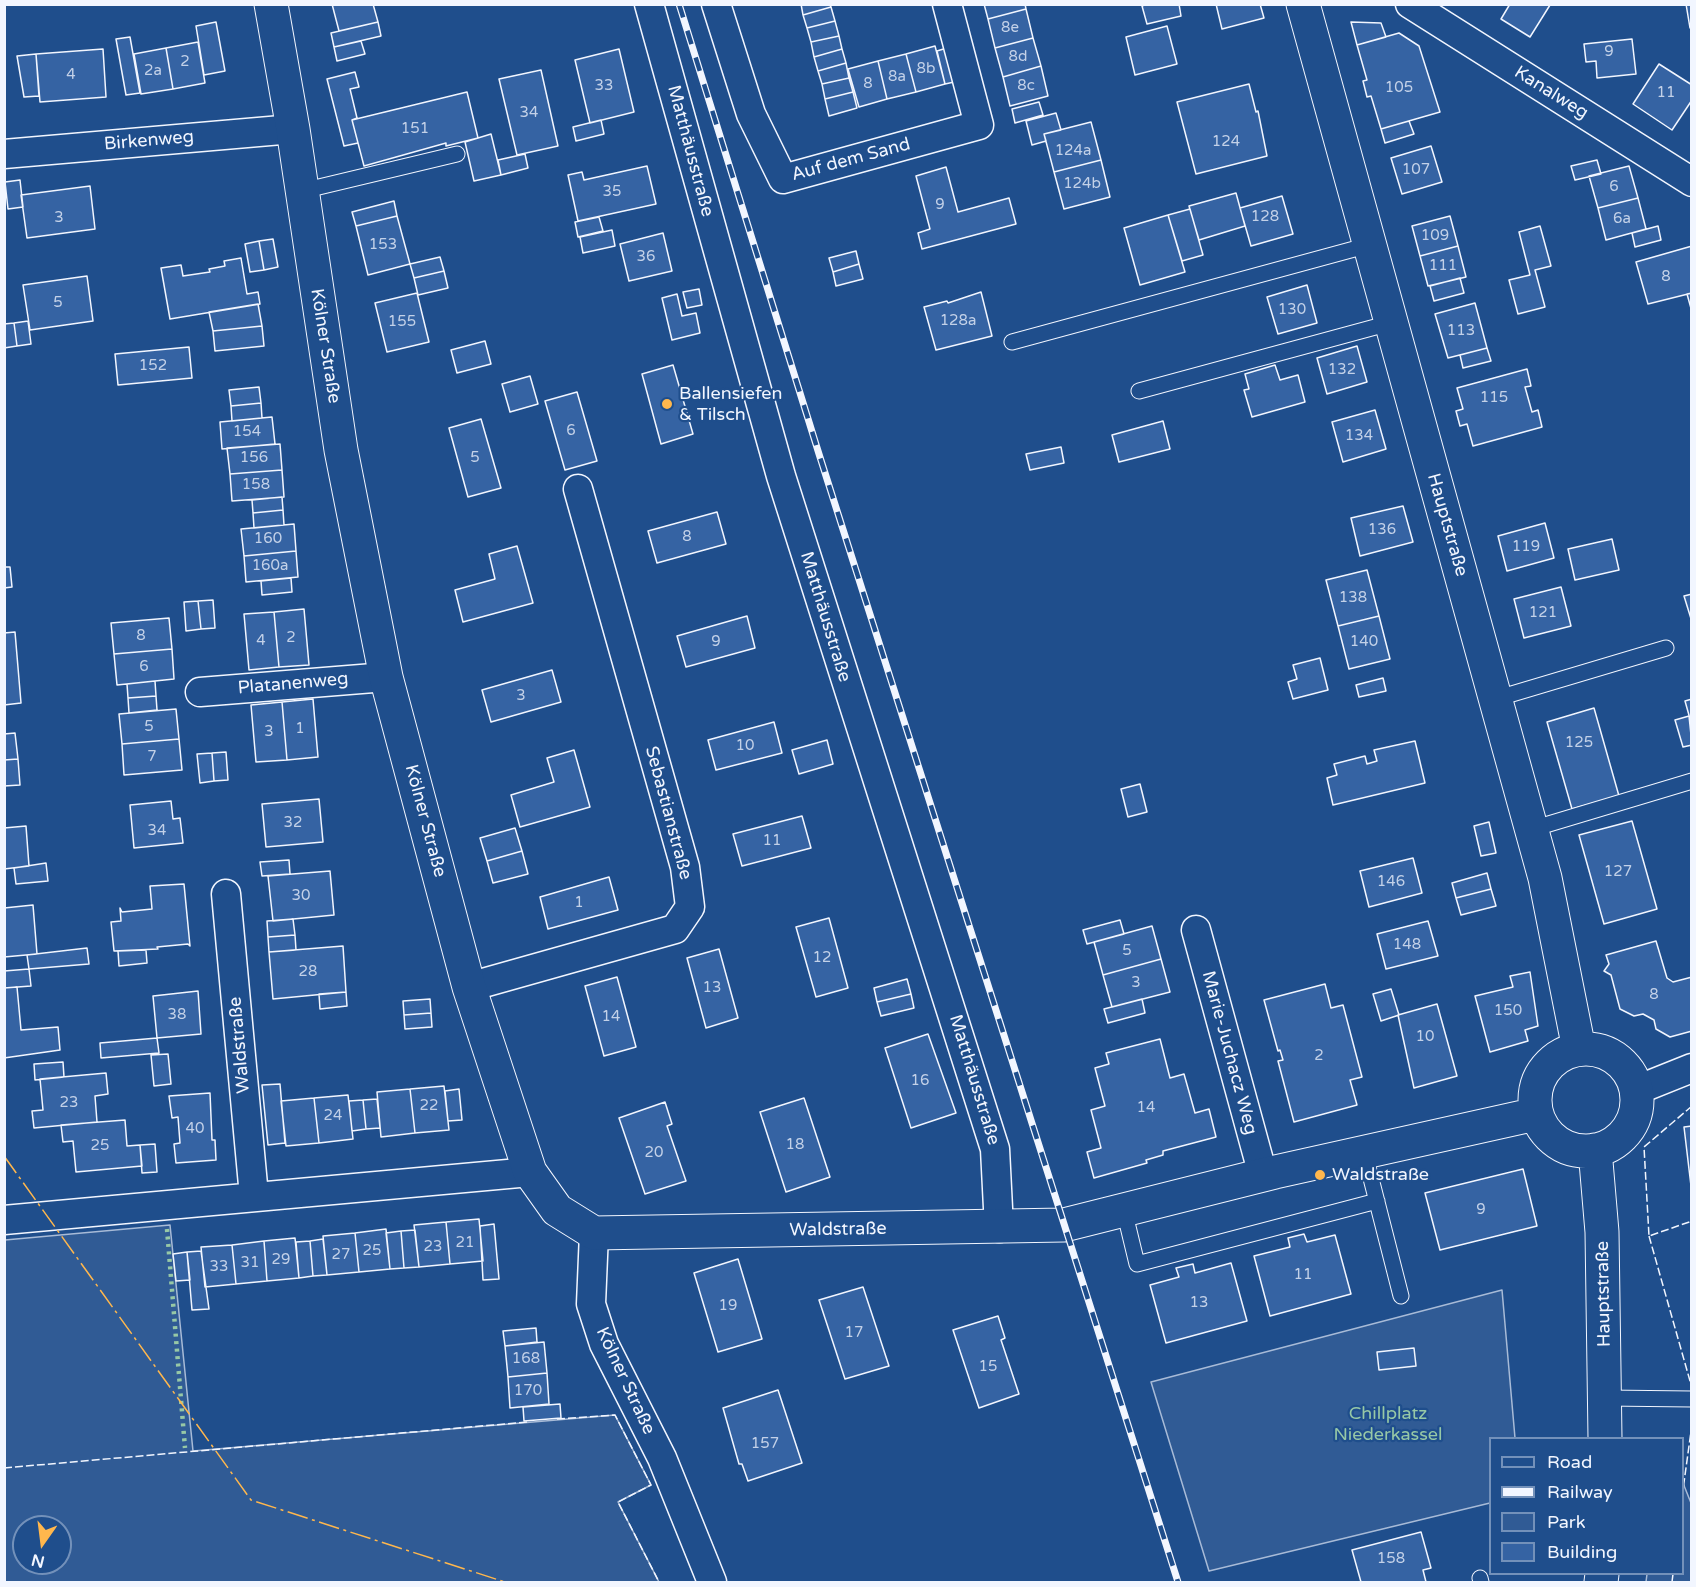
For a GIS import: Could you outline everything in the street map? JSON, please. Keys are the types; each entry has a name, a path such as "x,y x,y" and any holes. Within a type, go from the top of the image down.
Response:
{"street":[{"name":"Kölner Straße","path":"271,4 293,129 341,450 386,676 469,987 530,1172 557,1210 594,1233 591,1304 604,1344 662,1458 712,1582"},
{"name":"Matthäusstraße","path":"649,4 781,476 995,1149 999,1228"},
{"name":"Auf dem Sand","path":"716,4 751,114 783,179 979,125 947,4"},
{"name":"Hauptstraße","path":"1303,4 1545,878 1579,1049"},
{"name":"Kanalweg","path":"1410,4 1687,168"},
{"name":"Birkenweg","path":"4,154 293,129"},
{"name":"Sebastianstraße","path":"469,987 675,929 690,907 685,867 578,489"},
{"name":"Platanenweg","path":"200,692 386,676"},
{"name":"Waldstraße","path":"226,894 254,1196"},
{"name":"Marie-Juchacz Weg","path":"1196,930 1263,1175"},
{"path":"1579,1049 1598,1050 1616,1058 1629,1072 1637,1090 1636,1110 1629,1129 1614,1143 1595,1150 1576,1150 1559,1143 1545,1131 1536,1114 1535,1096 1539,1079 1548,1065 1562,1054 1579,1049"},
{"path":"1637,1090 1692,1068"},
{"name":"Waldstraße","path":"594,1233 999,1228 1064,1225 1364,1151 1536,1114"},
{"name":"Hauptstraße","path":"1595,1150 1602,1232 1605,1437"},
{"path":"4,1220 530,1172"}],"lane":[{"path":"302,191 457,154"},
{"path":"1012,342 1369,245"},
{"path":"1139,391 1390,323"},
{"path":"1495,699 1666,648"},
{"path":"1532,829 1692,781"},
{"path":"1364,1151 1401,1296"},
{"path":"1124,1210 1137,1264 1377,1202"},
{"path":"1606,1398 1692,1399"}],"green space":[{"path":"170,1225 193,1451 615,1415 651,1485 618,1502 659,1582 5,1582 5,1240"},
{"name":"Chillplatz Niederkassel","path":"1502,1290 1515,1437 1489,1437 1489,1503 1209,1571 1151,1382"},
{"path":"1684,1486 1691,1503 1691,1582 1646,1582 1647,1575 1684,1575"}],"building":[{"path":"332,4 373,4 378,22 339,31"},
{"path":"801,4 830,4 831,7 803,15"},
{"path":"984,4 1025,4 1026,9 988,19"},
{"path":"1179,4 1181,16 1147,24 1142,6"},
{"path":"1216,4 1260,4 1264,18 1222,29"},
{"path":"1510,4 1550,5 1530,37 1501,19"},
{"path":"1686,4 1692,4 1692,28 1690,28"},
{"path":"831,7 835,21 807,28 803,15"},
{"path":"1026,9 1033,38 995,48 988,19"},
{"path":"835,21 839,36 811,42 807,28"},
{"path":"216,22 225,71 204,75 196,26"},
{"path":"378,22 381,36 334,47 331,33"},
{"path":"1351,22 1381,23 1386,37 1357,45"},
{"path":"1167,26 1177,64 1135,75 1126,37"},
{"path":"1399,33 1419,46 1440,112 1381,129 1371,96 1367,97 1363,81 1367,80 1357,45"},
{"path":"839,36 842,49 814,57 811,42"},
{"path":"130,37 140,93 126,95 116,39"},
{"path":"1033,38 1041,66 1003,77 995,48"},
{"path":"1632,39 1636,74 1597,78 1596,61 1586,62 1584,44"},
{"path":"361,41 365,54 337,61 334,47"},
{"path":"198,42 205,83 173,89 166,48"},
{"path":"935,46 945,84 916,92 906,54"},
{"path":"950,47 959,81 945,84 937,51"},
{"path":"166,48 173,89 141,94 134,54"},
{"path":"103,49 106,97 40,102 36,54"},
{"path":"619,49 634,112 590,123 575,60"},
{"path":"842,49 846,63 818,71 814,57"},
{"path":"36,54 39,96 24,97 17,56"},
{"path":"906,54 916,92 887,99 878,61"},
{"path":"878,61 887,99 859,107 848,69"},
{"path":"846,63 849,78 822,84 818,71"},
{"path":"1659,64 1692,85 1692,100 1672,130 1633,104"},
{"path":"1041,66 1048,96 1010,106 1003,77"},
{"path":"541,70 558,146 517,155 499,79"},
{"path":"355,72 359,87 350,89 357,118 352,120 358,143 344,146 327,79"},
{"path":"849,78 853,92 825,99 822,84"},
{"path":"1249,84 1256,112 1258,111 1267,156 1196,174 1177,102"},
{"path":"467,92 478,138 446,146 446,143 364,166 352,120"},
{"path":"853,92 857,108 829,116 825,99"},
{"path":"1039,102 1043,115 1015,123 1012,109"},
{"path":"1056,113 1061,130 1044,134 1046,141 1032,145 1026,121"},
{"path":"601,120 604,134 576,141 573,127"},
{"path":"1409,121 1414,134 1385,143 1381,129"},
{"path":"1091,122 1101,160 1054,172 1044,134"},
{"path":"491,134 501,175 474,181 465,142"},
{"path":"1431,146 1442,182 1402,194 1391,158"},
{"path":"525,154 528,168 501,175 498,160"},
{"path":"1101,160 1110,197 1064,209 1054,172"},
{"path":"1597,160 1601,174 1575,180 1571,166"},
{"path":"647,166 656,204 578,221 568,175 582,172 584,180"},
{"path":"1629,166 1638,198 1598,208 1589,176"},
{"path":"946,167 958,212 1009,198 1016,224 922,249 918,233 930,229 916,176"},
{"path":"20,180 23,207 8,209 5,182"},
{"path":"90,186 95,229 27,238 21,195"},
{"path":"1236,193 1245,226 1199,240 1189,206"},
{"path":"1282,196 1293,234 1251,246 1240,208"},
{"path":"1638,198 1646,229 1606,240 1598,208"},
{"path":"394,201 397,216 356,226 352,212"},
{"path":"1190,209 1203,255 1182,261 1168,215"},
{"path":"1168,215 1185,272 1140,285 1124,228"},
{"path":"397,216 410,264 368,275 356,226"},
{"path":"1450,216 1458,246 1420,256 1412,226"},
{"path":"599,217 603,231 578,237 575,222"},
{"path":"1540,226 1551,266 1535,270 1545,307 1518,314 1509,280 1530,275 1519,232"},
{"path":"1658,226 1661,240 1635,247 1632,233"},
{"path":"612,230 615,246 583,253 580,237"},
{"path":"663,233 672,271 629,281 620,244"},
{"path":"273,239 278,267 264,270 259,241"},
{"path":"259,241 264,270 250,272 245,244"},
{"path":"1458,246 1466,277 1428,286 1420,256"},
{"path":"1692,246 1692,293 1648,304 1636,262"},
{"path":"856,251 859,264 833,272 829,258"},
{"path":"440,257 444,271 414,278 410,264"},
{"path":"241,258 247,294 258,292 260,304 170,319 161,268 181,265 183,276 210,272 209,269 225,266 224,261"},
{"path":"859,264 863,279 836,286 833,272"},
{"path":"444,271 448,288 418,295 414,278"},
{"path":"87,276 93,321 30,330 23,285"},
{"path":"1460,278 1464,293 1434,301 1430,286"},
{"path":"1307,285 1317,323 1278,334 1267,297"},
{"path":"699,289 702,305 687,308 683,292"},
{"path":"981,292 992,336 936,350 924,307 947,301 948,303"},
{"path":"417,293 429,342 387,352 375,303"},
{"path":"1692,293 1692,312 1687,294"},
{"path":"677,294 682,316 696,313 700,333 672,340 662,298"},
{"path":"1475,303 1487,348 1448,358 1435,314"},
{"path":"258,304 262,326 213,331 209,312"},
{"path":"28,321 31,344 17,346 14,323"},
{"path":"14,323 17,346 4,348 4,324"},
{"path":"262,326 264,346 215,351 213,331"},
{"path":"485,341 491,364 457,373 451,350"},
{"path":"1357,346 1367,382 1327,394 1317,358"},
{"path":"189,347 192,378 118,385 115,354"},
{"path":"1487,348 1491,361 1463,368 1460,355"},
{"name":"Ballensiefen & Tilsch","path":"673,365 693,434 661,444 642,374"},
{"path":"1275,365 1280,380 1298,375 1305,402 1252,417 1244,390 1249,389 1245,374"},
{"path":"1527,369 1531,386 1525,387 1532,412 1538,410 1542,427 1473,446 1467,424 1460,426 1456,411 1463,409 1457,388"},
{"path":"530,376 538,404 510,412 502,384"},
{"path":"259,387 261,403 231,406 229,390"},
{"path":"577,392 597,461 565,470 545,401"},
{"path":"261,403 262,418 232,421 231,406"},
{"path":"1375,410 1386,449 1343,462 1332,422"},
{"path":"272,417 275,444 222,449 220,422"},
{"path":"481,419 501,488 468,497 449,428"},
{"path":"1163,421 1170,449 1119,462 1112,435"},
{"path":"280,444 282,470 230,474 227,448"},
{"path":"1061,447 1064,463 1030,470 1026,454"},
{"path":"282,470 284,497 232,501 230,474"},
{"path":"282,497 283,510 253,513 252,500"},
{"path":"1403,506 1413,542 1360,556 1351,518"},
{"path":"283,510 284,525 254,528 253,513"},
{"path":"717,512 726,544 657,563 648,531"},
{"path":"1545,523 1554,558 1507,571 1498,536"},
{"path":"294,524 296,551 244,556 241,529"},
{"path":"1612,539 1619,570 1575,580 1568,549"},
{"path":"517,546 533,603 463,622 455,590 495,579 489,554"},
{"path":"296,551 298,577 246,582 244,556"},
{"path":"4,567 10,567 12,587 4,588"},
{"path":"1367,570 1379,616 1338,626 1326,580"},
{"path":"291,578 292,592 262,595 261,581"},
{"path":"1561,587 1571,626 1524,638 1514,599"},
{"path":"1692,594 1692,622 1684,596"},
{"path":"213,600 215,628 201,629 198,601"},
{"path":"198,601 201,629 186,631 184,602"},
{"path":"304,609 309,665 279,667 274,612"},
{"path":"274,612 279,667 249,670 244,614"},
{"path":"747,616 755,648 686,667 677,636"},
{"path":"1379,616 1390,659 1349,669 1338,626"},
{"path":"169,618 172,649 114,654 111,623"},
{"path":"15,632 21,703 4,705 4,633"},
{"path":"172,649 174,679 117,685 114,654"},
{"path":"1320,658 1328,690 1293,699 1288,682 1297,679 1293,665"},
{"path":"552,670 561,702 491,722 482,690"},
{"path":"1383,678 1386,691 1359,697 1356,685"},
{"path":"155,681 156,696 128,698 127,684"},
{"path":"156,696 157,710 129,713 128,698"},
{"path":"313,699 318,757 287,760 282,702"},
{"path":"1692,699 1692,726 1685,701"},
{"path":"282,702 287,760 256,762 251,705"},
{"path":"1594,708 1619,796 1572,809 1547,722"},
{"path":"176,709 179,739 122,744 119,714"},
{"path":"1689,716 1692,745 1683,747 1675,720"},
{"path":"774,722 782,753 716,770 708,740"},
{"path":"15,733 18,759 4,760 4,734"},
{"path":"179,739 182,770 124,775 122,744"},
{"path":"827,740 833,764 799,774 792,750"},
{"path":"1415,741 1425,783 1333,805 1327,778 1337,775 1334,764 1365,756 1367,764 1377,761 1374,750"},
{"path":"574,750 590,807 520,827 511,795 554,782 547,758"},
{"path":"226,752 228,780 214,781 212,753"},
{"path":"212,753 214,781 200,783 197,754"},
{"path":"18,759 20,785 4,786 4,760"},
{"path":"1140,784 1147,812 1128,817 1121,789"},
{"path":"319,799 323,842 266,847 262,804"},
{"path":"171,801 173,819 180,818 183,843 134,848 130,805"},
{"path":"802,816 811,848 742,866 733,834"},
{"path":"1632,821 1657,909 1604,924 1579,835"},
{"path":"1489,822 1496,853 1481,856 1474,826"},
{"path":"26,826 29,866 4,869 4,828"},
{"path":"515,828 522,851 487,861 480,838"},
{"path":"522,851 528,874 493,883 487,861"},
{"path":"1413,858 1422,893 1369,907 1360,871"},
{"path":"289,860 290,874 262,876 260,862"},
{"path":"46,863 48,881 16,884 14,868"},
{"path":"330,871 334,915 273,921 268,876"},
{"path":"1487,873 1491,889 1456,898 1452,883"},
{"path":"609,877 618,910 548,929 540,897"},
{"path":"184,884 190,946 188,944 157,947 158,949 114,951 111,922 121,921 120,908 122,912 152,909 150,886"},
{"path":"1491,889 1496,906 1461,915 1456,898"},
{"path":"33,905 37,954 4,957 4,908"},
{"path":"829,918 848,988 816,997 796,927"},
{"path":"293,919 295,935 268,937 267,921"},
{"path":"1120,920 1124,934 1087,944 1083,930"},
{"path":"1428,921 1438,956 1386,969 1377,934"},
{"path":"1152,926 1161,959 1103,975 1094,942"},
{"path":"295,935 296,950 269,952 268,937"},
{"path":"1656,941 1667,978 1673,982 1692,977 1692,1031 1670,1037 1656,1029 1654,1020 1643,1014 1634,1016 1620,1009 1611,975 1604,971 1609,964 1606,955"},
{"path":"343,946 346,992 273,999 269,952"},
{"path":"87,948 89,964 29,969 27,955"},
{"path":"719,949 738,1018 706,1028 687,958"},
{"path":"146,950 147,963 119,966 118,951"},
{"path":"1161,959 1170,992 1112,1007 1103,975"},
{"path":"29,969 31,986 4,988 4,971"},
{"path":"1530,972 1538,1026 1525,1030 1528,1041 1490,1052 1475,996 1513,987 1510,976"},
{"path":"617,977 636,1047 604,1056 585,986"},
{"path":"907,979 911,994 877,1002 874,988"},
{"path":"1325,984 1331,1008 1343,1005 1362,1077 1350,1080 1357,1105 1294,1122 1278,1061 1283,1060 1280,1050 1278,1051 1264,1000"},
{"path":"17,987 21,1030 58,1027 60,1050 4,1058 4,988"},
{"path":"1391,989 1399,1015 1381,1021 1373,994"},
{"path":"198,991 201,1034 157,1038 153,996"},
{"path":"346,992 347,1006 320,1009 319,994"},
{"path":"911,994 914,1008 881,1016 877,1002"},
{"path":"430,999 431,1013 404,1015 403,1001"},
{"path":"1142,999 1145,1013 1108,1023 1104,1009"},
{"path":"1437,1004 1457,1076 1414,1088 1398,1015"},
{"path":"431,1013 432,1027 405,1029 404,1015"},
{"path":"928,1034 956,1113 911,1128 885,1048"},
{"path":"157,1038 159,1053 101,1058 100,1043"},
{"path":"1160,1039 1170,1078 1184,1074 1195,1113 1209,1109 1216,1137 1163,1151 1163,1155 1146,1160 1147,1163 1094,1178 1087,1152 1101,1148 1091,1110 1105,1106 1095,1068 1109,1064 1106,1053"},
{"path":"168,1054 171,1084 154,1086 151,1055"},
{"path":"63,1062 64,1077 35,1080 34,1064"},
{"path":"106,1073 108,1094 95,1096 97,1122 34,1128 32,1111 43,1110 40,1079"},
{"path":"280,1084 285,1143 268,1145 262,1085"},
{"path":"444,1086 449,1130 415,1133 410,1089"},
{"path":"410,1089 415,1133 381,1137 377,1092"},
{"path":"459,1089 462,1120 448,1121 445,1091"},
{"path":"210,1093 212,1140 215,1140 216,1160 176,1163 174,1144 180,1143 178,1117 172,1118 169,1096"},
{"path":"348,1095 353,1139 319,1143 314,1098"},
{"path":"314,1098 319,1143 286,1146 281,1101"},
{"path":"804,1098 830,1177 786,1192 760,1112"},
{"path":"377,1099 380,1128 366,1129 363,1100"},
{"path":"363,1100 366,1129 352,1131 349,1101"},
{"path":"665,1102 672,1124 667,1126 686,1181 645,1194 619,1118"},
{"path":"125,1120 127,1146 140,1145 142,1166 76,1172 73,1141 63,1142 61,1125"},
{"path":"1692,1126 1692,1186 1691,1186 1684,1127"},
{"path":"155,1144 157,1172 142,1173 140,1145"},
{"path":"1523,1169 1537,1226 1440,1250 1425,1193"},
{"path":"479,1219 483,1261 450,1264 446,1222"},
{"path":"446,1222 450,1264 419,1267 414,1225"},
{"path":"494,1224 499,1279 483,1280 480,1226"},
{"path":"386,1229 390,1269 359,1272 355,1233"},
{"path":"415,1230 419,1267 404,1268 401,1231"},
{"path":"401,1231 404,1268 390,1269 386,1233"},
{"path":"355,1233 359,1272 327,1275 323,1236"},
{"path":"1304,1234 1307,1242 1335,1235 1351,1294 1270,1316 1254,1256 1290,1247 1288,1238"},
{"path":"295,1238 299,1278 267,1281 264,1241"},
{"path":"323,1239 327,1275 313,1276 310,1241"},
{"path":"264,1241 267,1281 236,1284 232,1245"},
{"path":"310,1241 313,1276 299,1278 296,1242"},
{"path":"232,1245 236,1284 205,1287 201,1247"},
{"path":"201,1251 209,1309 192,1310 187,1252"},
{"path":"187,1252 190,1280 176,1281 173,1254"},
{"path":"738,1259 762,1339 718,1352 694,1273"},
{"path":"1231,1263 1247,1321 1166,1343 1150,1285 1179,1277 1176,1268 1193,1264 1195,1273"},
{"path":"863,1287 889,1366 845,1379 819,1300"},
{"path":"998,1316 1005,1338 1001,1340 1019,1394 979,1408 953,1330"},
{"path":"536,1328 537,1342 505,1346 503,1331"},
{"path":"544,1342 547,1373 508,1377 505,1346"},
{"path":"1414,1348 1416,1366 1379,1370 1377,1352"},
{"path":"547,1373 549,1404 510,1408 508,1377"},
{"path":"778,1390 802,1463 748,1481 742,1464 739,1464 723,1408"},
{"path":"560,1404 561,1418 524,1421 523,1407"},
{"path":"1421,1532 1431,1568 1423,1570 1426,1582 1361,1582 1352,1550"}],"railway":[{"path":"679,4 819,454 1178,1582"}],"hedge":[{"path":"167,1229 185,1448"}],"fence":[{"path":"1692,1106 1644,1147 1649,1236 1692,1221"},
{"path":"1649,1236 1692,1388"},
{"path":"557,1419 615,1415 651,1485 618,1502 659,1582"},
{"path":"4,1468 527,1422"},
{"path":"1684,1482 1692,1424"},
{"path":"1672,1582 1673,1575"}],"power":[{"path":"4,1156 251,1500 505,1582"}],"place":[{"name":"Ballensiefen & Tilsch","path":"667,404"},
{"name":"Waldstraße","path":"1320,1175"}]}
